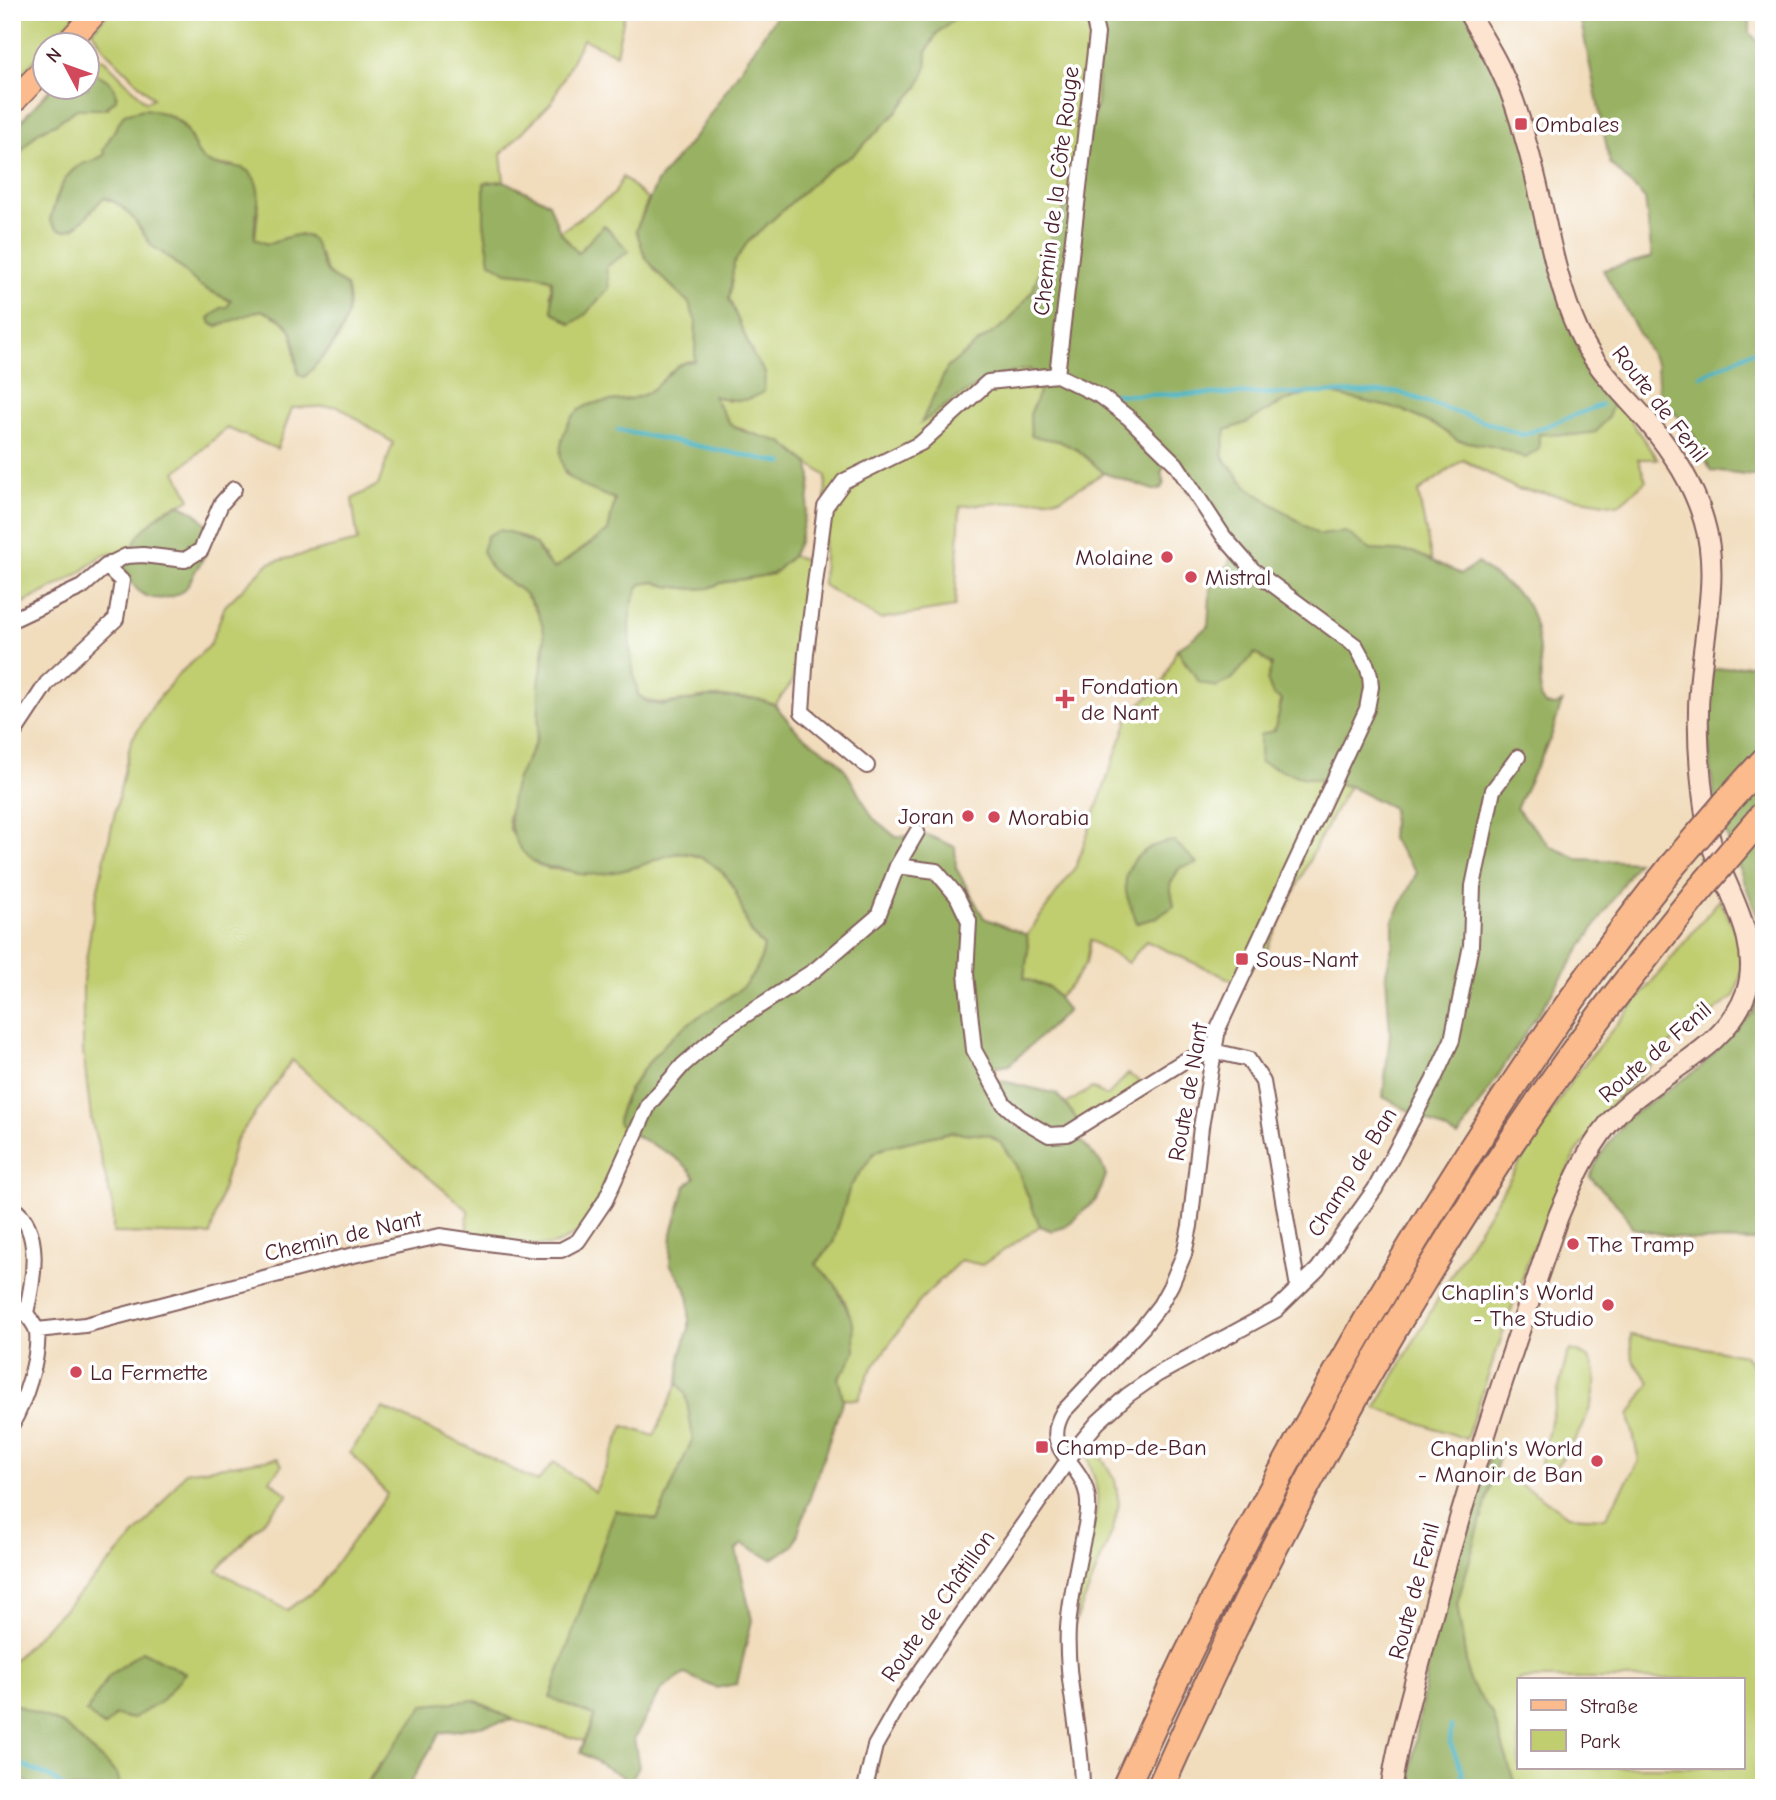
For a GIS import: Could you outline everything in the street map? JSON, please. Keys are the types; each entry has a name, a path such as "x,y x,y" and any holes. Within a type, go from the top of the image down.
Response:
{"highway":[{"path":"1125,1788 1190,1649 1300,1437 1462,1163 1607,950 1672,866 1764,761"},
{"path":"1160,1788 1219,1661 1328,1447 1410,1304 1470,1207 1556,1076 1599,1017 1696,894 1764,814"}],"main road":[{"path":"78,32 96,12"},
{"path":"12,103 32,82"}],"street":[{"name":"Chemin de la Côte Rouge","path":"1057,375 1097,34 1092,12"},
{"name":"Route de Fenil","path":"1391,1788 1404,1721 1480,1444 1558,1217 1572,1184 1593,1145 1620,1112 1639,1094 1704,1048 1728,1024 1744,999 1751,967 1744,927 1714,854 1707,822 1697,736 1700,682 1711,589 1711,555 1706,526 1693,488 1679,463 1598,366 1579,333 1564,297 1519,120 1501,70 1468,12"},
{"name":"Route de Nant","path":"1057,375 1102,397 1157,444 1176,464 1238,555 1270,584 1348,638 1362,655 1370,676 1367,709 1218,1029 1201,1126 1190,1226 1184,1254 1160,1305 1143,1327 1063,1412 1057,1423 1056,1442 1079,1472 1084,1484 1089,1515 1068,1627 1082,1788"},
{"path":"867,766 802,712 806,653 825,507 844,481 921,443 988,382 1057,375"},
{"path":"12,620 82,587 106,566 126,556 185,560 201,550 221,505 234,489"},
{"path":"12,736 47,683 116,619 122,581 106,566"},
{"name":"Champ de Ban","path":"1068,1460 1098,1422 1128,1395 1158,1374 1276,1310 1325,1260 1375,1189 1452,1040 1471,945 1473,886 1493,790 1518,757"},
{"name":"Chemin de Nant","path":"37,1330 85,1325 336,1259 440,1236 536,1250 561,1250 578,1241 605,1201 649,1104 683,1065 727,1027 815,970 878,916 897,866 917,832"},
{"path":"897,866 936,872 957,896 969,921 966,974 974,1050 1004,1104 1020,1118 1049,1135 1067,1134 1184,1061 1213,1051 1248,1059 1263,1083 1292,1260 1297,1282 1302,1285"},
{"path":"12,1208 19,1212 29,1228 32,1246 33,1280 19,1312 37,1330 24,1401 12,1424"},
{"name":"Route de Châtillon","path":"865,1788 875,1746 902,1697 1068,1460"}],"green space":[{"path":"12,12 78,12 60,32 32,32 32,63 12,85"},
{"path":"109,12 625,12 616,54 583,39 551,103 501,154 504,181 484,183 484,223 490,261 508,272 538,275 552,280 550,296 578,253 560,232 614,194 623,177 648,200 636,230 645,256 657,272 689,303 696,321 695,362 676,367 647,394 594,404 582,409 568,424 563,445 564,473 574,481 615,499 608,531 554,569 529,540 499,530 499,576 524,592 542,620 545,635 538,730 534,745 517,778 508,818 510,830 548,869 584,873 619,871 674,854 692,855 709,862 736,889 746,922 755,938 764,946 754,974 745,984 678,1032 655,1055 634,1083 620,1110 618,1123 628,1132 616,1166 584,1225 561,1242 534,1245 467,1232 468,1210 292,1060 235,1142 210,1235 113,1233 113,1207 91,1118 83,1050 83,980 95,902 131,741 154,704 177,676 210,645 225,606 269,563 358,541 352,499 378,485 393,443 338,406 292,408 277,449 227,428 176,472 190,499 160,514 133,550 101,556 77,575 12,609 12,165 39,131 77,109 108,108 117,96 112,86 102,77 102,60 146,102 153,98 107,52 102,45 102,32 93,32","holes":["144,109 165,114 184,126 196,150 207,162 233,165 259,204 255,239 260,243 274,243 320,254 328,274 346,286 348,301 341,333 330,350 310,371 299,374 290,329 275,316 261,310 218,326 231,301 207,290 148,241 133,218 117,203 103,198 74,229 50,220 60,190 68,176 79,166 105,154 103,150 124,114"]},
{"path":"779,12 964,12 937,33 927,51 926,69 918,87 890,119 852,156 819,177 747,243 734,263 729,299 753,355 765,373 764,392 738,400 713,396 730,424 743,431 782,442 809,464 811,478 808,503 799,542 792,556 773,574 721,583 709,588 693,589 654,582 641,584 631,608 629,623 638,695 649,703 664,705 708,697 758,699 775,705 798,732 835,758 844,768 873,818 896,837 925,834 955,847 956,868 984,918 1027,935 1024,978 1050,988 1068,1011 1009,1065 996,1067 990,1078 1057,1094 1075,1116 1082,1142 1101,1163 1106,1176 1096,1200 1065,1227 1052,1231 1040,1226 1016,1166 1001,1143 989,1135 950,1132 886,1147 874,1153 850,1187 833,1243 816,1264 835,1284 853,1322 855,1351 838,1378 843,1399 794,1545 772,1559 742,1544 736,1550 752,1620 737,1684 716,1688 685,1674 661,1690 634,1739 639,1767 630,1781 580,1752 595,1716 550,1698 615,1510 657,1520 693,1438 686,1395 678,1383 681,1354 689,1328 689,1300 685,1287 670,1264 672,1233 685,1187 695,1177 669,1153 637,1137 618,1123 626,1097 655,1055 688,1024 745,984 754,974 764,946 749,926 731,883 723,873 700,857 672,854 626,869 578,874 538,864 517,844 510,823 511,800 518,776 537,736 544,633 530,599 492,569 482,551 487,536 499,530 512,533 536,545 543,558 554,569 608,531 615,499 583,486 567,474 560,454 563,436 571,419 588,405 636,398 650,391 680,365 695,361 696,322 689,303 657,272 645,256 636,230 657,182 696,135"},
{"path":"964,12 1097,12 1100,27 1097,104 1080,172 1046,249 1033,290 1007,323 976,344 923,422 960,395 986,381 1030,369 1042,384 1030,415 1031,436 1059,441 1078,450 1104,473 1061,498 960,506 955,607 880,619 823,585 826,476 793,451 730,424 712,395 729,401 765,373 753,355 729,299 734,263 747,243 819,177 852,156 890,119 918,87 926,69 927,51 937,33"},
{"path":"1094,12 1471,12 1495,41 1538,140 1556,290 1615,398 1608,417 1596,432 1574,435 1539,434 1539,449 1526,458 1496,447 1457,440 1439,427 1402,410 1323,392 1303,394 1282,402 1246,423 1226,430 1222,456 1247,487 1319,535 1346,532 1371,550 1413,552 1461,574 1478,563 1521,597 1527,605 1536,630 1541,674 1540,698 1546,705 1556,706 1562,702 1551,737 1516,808 1550,846 1579,859 1637,862 1458,1137 1383,1097 1390,1034 1386,973 1393,942 1393,921 1417,872 1391,839 1393,808 1349,786 1298,776 1260,762 1260,735 1275,730 1282,700 1273,695 1267,680 1272,665 1255,653 1232,679 1216,687 1199,682 1177,649 1208,627 1211,579 1228,565 1231,555 1169,461 1161,472 1164,485 1159,490 1153,490 1104,473 1078,450 1059,441 1031,436 1030,415 1042,384 1030,369 985,382 959,396 921,423 947,368 1007,323 1033,290 1046,249 1072,192 1097,104 1098,66"},
{"path":"1579,12 1750,12 1750,33 1764,49 1764,482 1763,477 1711,471 1690,428 1659,398 1657,365 1603,270 1652,257 1645,199 1610,163"},
{"path":"102,77 112,84 116,100 103,109 77,109 39,131 12,165 13,130 38,102 102,102"},
{"path":"144,109 164,114 181,124 198,153 207,162 239,167 250,173 255,180 258,194 255,239 267,244 288,237 307,236 316,245 328,273 346,286 349,300 344,325 305,377 299,375 293,335 284,322 261,310 218,326 211,324 209,318 221,308 227,307 231,301 200,286 170,258 152,246 133,218 110,199 103,198 71,229 56,228 50,220 60,190 73,170 105,154 103,150 124,114"},
{"path":"504,181 549,203 560,232 578,253 604,225 629,251 606,267 609,288 585,315 571,324 552,311 552,280 538,275 507,272 490,262 484,223 484,183"},
{"path":"1323,392 1402,410 1439,427 1457,440 1496,447 1526,458 1538,433 1574,435 1608,417 1615,398 1657,459 1638,459 1646,481 1618,505 1517,489 1463,460 1418,492 1432,562 1413,552 1371,551 1346,532 1319,535 1247,487 1222,456 1225,430 1285,402"},
{"path":"181,505 193,511 207,525 210,541 207,550 183,591 168,598 157,599 143,595 133,585 123,564 137,538 148,526 161,514"},
{"path":"792,556 808,560 793,681 775,705 725,697 663,703 646,700 638,695 630,653 629,623 635,595 641,584 654,582 693,589 709,588 721,583 773,574"},
{"path":"1177,649 1187,666 1232,679 1255,653 1271,665 1280,691 1275,727 1260,762 1298,776 1349,786 1318,842 1265,954 1236,982 1146,941 1128,963 1090,940 1086,963 1059,997 1050,988 1024,978 1027,935 1076,866 1131,711 1161,687","holes":["1174,841 1196,863 1180,867 1170,885 1137,923 1133,908"]},
{"path":"1764,663 1764,1241 1692,1240 1632,1228 1623,1211 1590,1177 1599,1157 1627,1118 1701,1067 1753,1012 1763,982 1763,931 1717,810 1710,770 1708,717 1712,670"},
{"path":"1174,841 1197,863 1179,868 1170,885 1174,906 1156,918 1137,923 1127,895 1128,871 1146,850 1164,842"},
{"path":"1720,899 1736,934 1743,969 1734,997 1672,1042 1610,1107 1574,1156 1531,1253 1466,1439 1376,1408 1468,1246 1575,1075"},
{"path":"1128,1074 1143,1083 1149,1091 1080,1129 1066,1104 1092,1088 1107,1096"},
{"path":"950,1132 989,1135 1001,1143 1016,1166 1040,1226 982,1265 961,1260 922,1298 869,1373 858,1400 843,1399 838,1378 850,1357 851,1319 842,1295 816,1265 833,1243 850,1187 874,1153 886,1147"},
{"path":"1631,1335 1744,1355 1764,1379 1764,1788 1519,1788 1515,1785 1493,1715 1469,1681 1457,1604 1495,1472 1532,1491 1568,1516 1605,1518 1639,1461 1629,1415 1650,1382 1634,1361"},
{"path":"1571,1350 1587,1357 1594,1371 1595,1388 1590,1407 1572,1445 1551,1471 1544,1468 1541,1462 1567,1355"},
{"path":"678,1383 686,1395 693,1438 657,1520 615,1511 550,1698 595,1716 584,1741 513,1720 475,1700 378,1765 364,1788 121,1788 117,1774 64,1725 12,1703 12,1662 146,1523 185,1472 278,1458 282,1465 270,1480 288,1495 217,1570 287,1610 318,1588 387,1494 350,1452 383,1408 537,1482 554,1462 595,1492 624,1426 654,1436","holes":["185,1672 160,1702 132,1719 116,1715"]},
{"path":"1095,1446 1115,1480 1119,1504 1113,1529 1074,1626 1096,1514 1096,1483 1087,1456"},
{"path":"1492,1447 1501,1451 1457,1604 1469,1681 1493,1715 1515,1785 1519,1788 1408,1788 1433,1634"},
{"path":"142,1651 185,1673 160,1702 132,1719 116,1715 104,1727 86,1712 108,1677"},
{"path":"475,1700 513,1720 440,1733 407,1788 364,1788 424,1705"},
{"path":"12,1703 64,1725 117,1774 121,1788 38,1788 12,1774"}],"waterway":[{"path":"1701,376 1764,346"},
{"path":"1103,393 1398,392 1523,435 1601,405"},
{"path":"618,430 783,463"},
{"path":"1451,1726 1450,1743 1462,1770 1463,1788"},
{"path":"12,1760 52,1778 64,1788"}],"place":[{"name":"Ombales","path":"1521,124"},
{"name":"Molaine","path":"1167,557"},
{"name":"Mistral","path":"1191,577"},
{"name":"Fondation de Nant","path":"1065,699"},
{"name":"Joran","path":"968,816"},
{"name":"Morabia","path":"994,817"},
{"name":"Sous-Nant","path":"1242,959"},
{"name":"The Tramp","path":"1573,1244"},
{"name":"Chaplin's World - The Studio","path":"1608,1305"},
{"name":"La Fermette","path":"76,1372"},
{"name":"Champ-de-Ban","path":"1042,1447"},
{"name":"Chaplin's World - Manoir de Ban","path":"1597,1461"}]}
